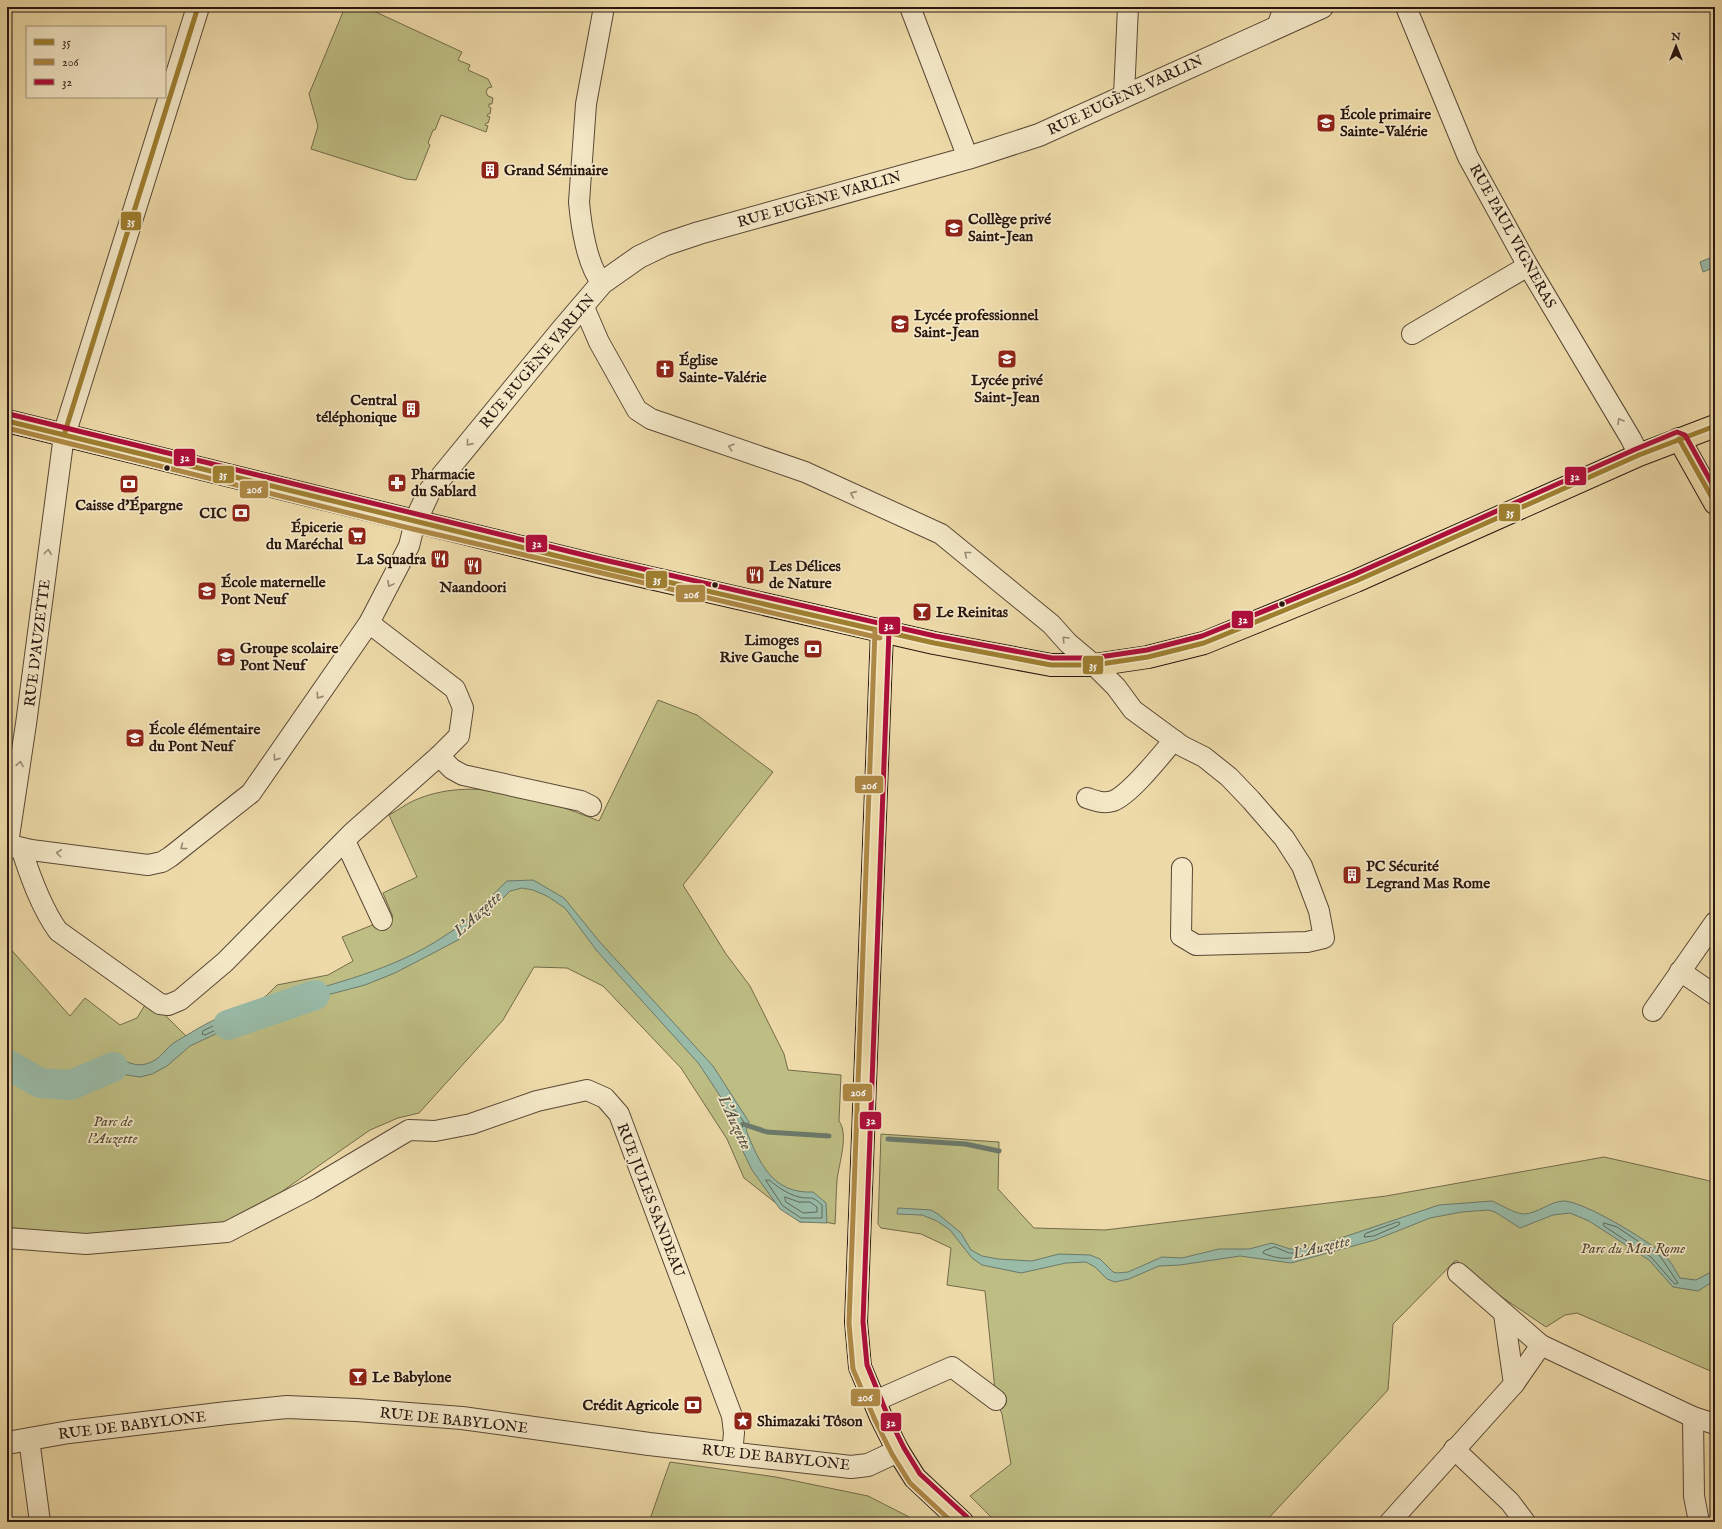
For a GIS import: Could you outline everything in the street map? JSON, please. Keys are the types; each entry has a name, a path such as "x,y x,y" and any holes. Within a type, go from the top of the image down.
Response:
{"main road":[{"path":"7,421 415,522 882,631 1050,666 1094,665 1148,657 1204,643 1348,584 1639,455 1715,426"},
{"path":"1679,440 1715,503"},
{"path":"882,631 859,1236 857,1330 860,1367 898,1451 915,1478 962,1522"}],"street":[{"path":"64,435 198,7"},
{"path":"602,283 592,269 580,218 579,202 586,104 604,7"},
{"path":"910,7 968,158"},
{"path":"1124,95 1128,7"},
{"name":"RUE EUGÈNE VARLIN","path":"415,522 429,492 583,305 602,283 639,257 666,244 699,233 968,158 1039,135 1124,95 1280,17 1322,7"},
{"name":"RUE PAUL VIGNERAS","path":"1406,7 1468,156 1528,266 1639,455"},
{"path":"1412,334 1528,266"},
{"path":"583,305 599,342 637,410 651,419 805,472 941,534 1051,624 1068,643 1094,665 1116,687 1133,710 1174,740 1204,757 1229,777 1252,800 1284,838 1302,866 1319,912 1324,938 1307,942 1196,945 1181,936 1182,868"},
{"name":"RUE D'AUZETTE","path":"12,847 26,724 64,435"},
{"path":"12,847 148,865 162,862 206,830 251,792 369,623 409,546 415,522"},
{"path":"12,847 27,866 49,915 58,931 148,997 160,1004 168,1005 180,1000 225,962 345,841 439,756 458,736 463,708 455,689 369,623"},
{"path":"1087,798 1100,803 1113,801 1127,792 1174,740"},
{"path":"439,756 452,769 463,775 581,801 590,806"},
{"path":"345,841 382,920"},
{"path":"1653,1011 1715,922"},
{"path":"1680,971 1715,995"},
{"name":"RUE JULES SANDEAU","path":"7,1238 86,1244 227,1232 310,1189 409,1130 435,1131 471,1124 537,1101 587,1090 605,1098 619,1114 732,1416 734,1433 732,1452"},
{"path":"1458,1273 1541,1345 1693,1417 1715,1424"},
{"path":"1504,1314 1514,1384"},
{"path":"1390,1522 1514,1384 1541,1345"},
{"path":"875,1401 952,1367 996,1400"},
{"name":"RUE DE BABYLONE","path":"7,1443 227,1413 288,1407 356,1410 462,1418 649,1444 732,1452 851,1467 868,1465 898,1451"},
{"path":"1693,1417 1694,1496 1699,1522"},
{"path":"29,1439 40,1522"},
{"path":"1454,1449 1510,1502 1525,1522"}],"green space":[{"path":"345,7 365,7 462,52 458,60 470,65 468,70 488,79 492,87 488,88 486,92 488,96 493,98 492,104 489,104 489,107 491,108 490,114 487,116 490,117 488,123 485,125 488,126 486,132 441,115 428,143 430,145 416,180 406,179 311,149 318,126 309,94"},
{"name":"Parc de l'Auzette","path":"658,700 697,715 773,772 683,885 726,954 750,986 784,1054 788,1070 841,1075 839,1121 842,1127 843,1141 837,1180 835,1224 820,1221 800,1222 744,1178 727,1139 681,1068 603,986 567,968 534,967 503,1020 419,1113 398,1118 370,1130 271,1199 239,1219 208,1226 70,1237 17,1230 7,1225 7,945 70,1016 85,998 120,1025 137,1018 147,1002 165,1015 186,1036 223,1016 247,1009 266,996 277,985 328,975 353,961 342,937 393,917 383,893 417,877 389,815 413,801 436,793 459,790 483,790 531,798 599,821"},
{"name":"Parc du Mas Rome","path":"881,1134 999,1142 998,1189 1034,1228 1105,1230 1386,1196 1604,1157 1706,1180 1715,1183 1715,1373 1577,1313 1565,1315 1546,1327 1484,1285 1456,1260 1393,1324 1388,1390 1265,1522 996,1522 970,1496 1011,1464 1002,1414 996,1400 985,1291 947,1285 951,1248 921,1234 881,1228 878,1224"},
{"path":"670,1462 776,1477 868,1496 919,1522 649,1522"}],"water":[{"path":"1715,256 1715,267 1703,272 1700,262"},
{"path":"533,880 564,898 599,941 713,1066 749,1122 746,1130 756,1153 769,1174 777,1182 787,1188 813,1192 826,1203 827,1223 800,1222 780,1209 752,1170 739,1143 722,1099 699,1064 597,951 565,908 547,896 533,890 522,888 510,891 458,940 395,973 365,985 327,995 280,1013 274,1002 362,975 404,958 425,948 454,929 478,910 507,881"},
{"path":"257,1001 270,1016 241,1022 190,1046 167,1066 152,1074 140,1077 114,1073 72,1090 79,1076 110,1059 119,1059 140,1065 152,1062 173,1044 206,1024"},
{"path":"7,1062 36,1075 64,1078 59,1091 40,1088 7,1072"},
{"path":"1492,1201 1512,1211 1523,1214 1534,1212 1554,1203 1564,1201 1574,1203 1600,1214 1654,1247 1667,1258 1680,1278 1696,1280 1715,1270 1715,1280 1698,1291 1673,1287 1649,1260 1589,1221 1570,1213 1553,1215 1520,1228 1495,1212 1488,1210 1462,1212 1430,1218 1375,1240 1291,1263 1240,1256 1180,1265 1159,1266 1129,1279 1115,1282 1107,1279 1095,1267 1086,1262 1066,1263 1021,1273 982,1265 972,1258 950,1230 937,1221 922,1215 897,1214 898,1208 931,1210 961,1233 971,1250 982,1256 998,1259 1032,1261 1059,1254 1090,1255 1100,1259 1113,1272 1117,1273 1128,1272 1162,1257 1182,1258 1219,1249 1249,1249 1272,1243 1290,1249 1311,1248 1439,1205"}],"waterway":[{"name":"L'Auzette","path":"228,1025 315,995"},
{"name":"L'Auzette","path":"7,1064 40,1083 71,1085 113,1067"},
{"path":"743,1124 767,1132 829,1136"},
{"path":"888,1139 965,1144 999,1151"}],"transit line":[{"name":"35","path":"64,435 198,7"},
{"name":"32","path":"9,414 600,559 935,636 1052,658 1093,658 1147,650 1202,636 1353,575 1677,432 1685,435 1715,489"},
{"name":"35","path":"7,421 598,566 934,643 1051,665 1094,665 1148,657 1204,643 1356,581 1639,455 1715,426"},
{"name":"206","path":"7,428 413,529 880,638"},
{"name":"35","path":"1679,439 1715,503"},
{"name":"206","path":"875,631 849,1323 853,1369 875,1420 892,1454 910,1483 952,1522"},
{"name":"32","path":"889,631 863,1322 867,1365 887,1414 904,1448 920,1474 967,1517"}],"place":[{"name":"École primaire Sainte-Valérie","path":"1326,123"},
{"name":"Grand Séminaire","path":"490,170"},
{"name":"Collège privé Saint-Jean","path":"954,228"},
{"name":"Lycée professionnel Saint-Jean","path":"900,324"},
{"name":"Lycée privé Saint-Jean","path":"1007,359"},
{"name":"Église Sainte-Valérie","path":"665,369"},
{"name":"Central téléphonique","path":"411,409"},
{"name":"Pharmacie du Sablard","path":"397,483"},
{"name":"Caisse d'Épargne","path":"129,484"},
{"name":"CIC","path":"241,513"},
{"name":"Épicerie du Maréchal","path":"357,536"},
{"name":"La Squadra","path":"440,559"},
{"name":"Naandoori","path":"473,566"},
{"name":"Les Délices de Nature","path":"755,575"},
{"name":"École maternelle Pont Neuf","path":"207,591"},
{"name":"Le Reinitas","path":"922,612"},
{"name":"Limoges Rive Gauche","path":"813,649"},
{"name":"Groupe scolaire Pont Neuf","path":"226,657"},
{"name":"École élémentaire du Pont Neuf","path":"135,738"},
{"name":"PC Sécurité Legrand Mas Rome","path":"1352,875"},
{"name":"Le Babylone","path":"358,1377"},
{"name":"Crédit Agricole","path":"693,1405"},
{"name":"Shimazaki Tôson","path":"743,1421"}]}
